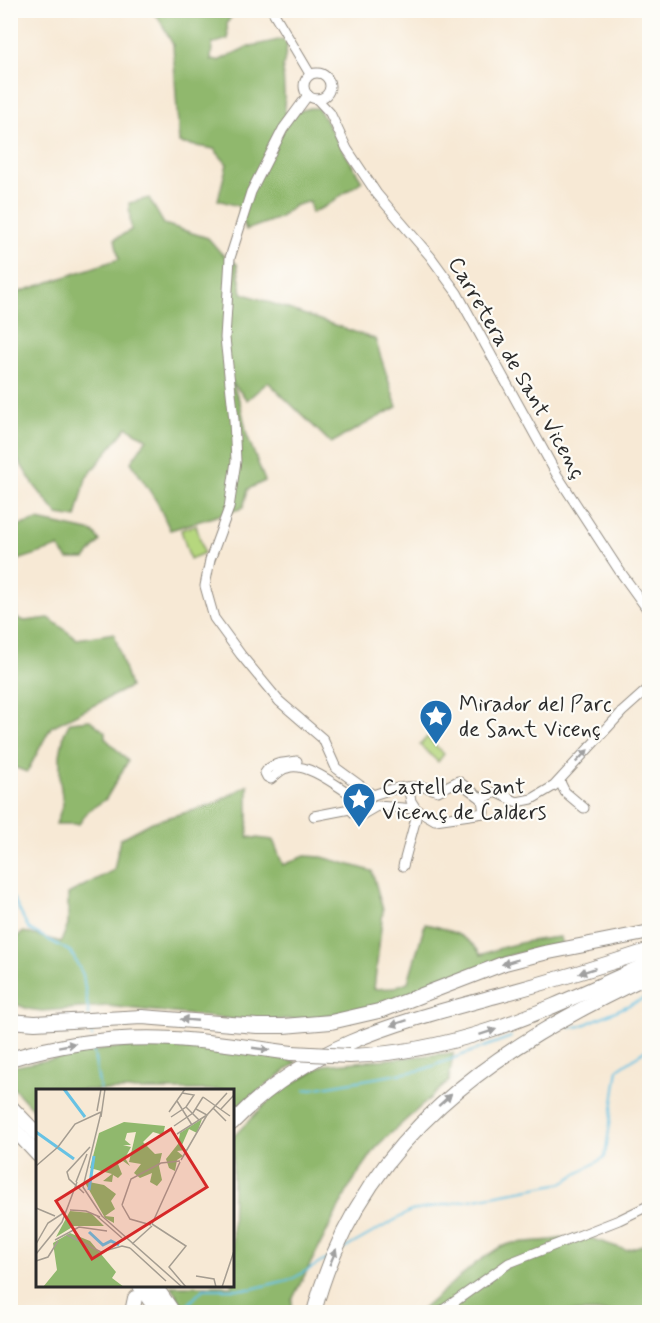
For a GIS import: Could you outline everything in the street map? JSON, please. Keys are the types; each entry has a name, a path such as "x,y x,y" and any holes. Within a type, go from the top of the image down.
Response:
{"highway":[{"path":"10,1021 35,1023 142,1017 283,1026 331,1022 383,1010 505,963 650,932"},
{"path":"234,1121 287,1076 321,1055 359,1037 420,1016 580,973 650,950"},
{"path":"10,1059 63,1046 128,1038 183,1040 292,1053 348,1056 409,1051 472,1037 524,1019 650,963"},
{"path":"314,1312 331,1262 360,1204 397,1150 430,1114 480,1071 527,1040 590,1004 650,975"},
{"path":"10,1106 36,1133"},
{"path":"10,1125 36,1153"},
{"path":"156,1287 173,1312"},
{"path":"132,1312 138,1292 158,1312"}],"street":[{"path":"272,10 310,74"},
{"path":"318,72 326,75 330,82 330,90 323,98 312,97 304,84 310,74 318,72"},
{"name":"Carretera de Sant Vicenç","path":"330,90 330,113"},
{"path":"312,97 283,129 251,192 230,258 225,338 236,461 229,508 210,560 206,586 214,618 241,655 279,701 323,739 336,768 373,795 377,806"},
{"name":"Carretera de Sant Vicenç","path":"312,97 330,113 360,170 457,293 557,475 650,613"},
{"path":"482,799 496,792 517,802 532,799 560,782 607,729 650,687"},
{"path":"297,761 277,764 267,769 265,773 271,779 285,768 295,766 314,772 353,796 350,809"},
{"path":"350,809 358,818 377,806 416,809 435,820 484,813 482,799 458,782 438,791 428,787 394,787 373,795"},
{"path":"560,782 565,792 584,808"},
{"path":"403,866 416,818 416,809 411,801 408,787"},
{"path":"314,816 350,809"},
{"path":"440,1312 509,1263 619,1220 650,1205"}],"green space":[{"path":"151,11 235,11 227,23 228,39 212,44 211,60 218,61 247,47 283,39 287,46 283,68 285,115 318,108 362,181 326,206 311,213 310,201 294,206 279,218 246,230 238,206 218,200 227,164 214,149 179,143 173,45 158,17"},
{"path":"149,198 164,224 208,238 221,253 237,264 242,293 375,339 397,407 331,443 268,382 247,400 231,381 240,402 247,435 265,481 248,489 243,508 170,530 157,502 131,462 147,439 127,427 86,478 76,518 58,515 34,485 11,449 10,295 119,259 115,239 131,230 129,203"},
{"path":"38,520 93,532 100,541 85,559 68,559 58,547 12,562 16,618 25,621 49,618 77,639 114,633 130,687 51,727 27,772 11,766 10,528"},
{"path":"196,525 204,553 190,559 181,530"},
{"path":"90,720 105,732 105,738 128,761 106,799 88,811 79,824 56,824 63,804 60,755 64,734 70,722"},
{"path":"427,737 444,754 438,762 420,745"},
{"path":"248,785 248,837 273,840 283,865 305,856 322,857 372,871 383,910 374,989 392,988 408,982 425,924 457,934 471,943 481,955 510,945 560,937 562,944 511,955 391,1003 314,1018 248,1021 108,1006 42,1011 28,1009 11,1002 10,941 24,932 61,942 68,924 68,894 114,870 120,839 152,822 212,805"},
{"path":"149,1045 186,1046 261,1054 297,1062 246,1101 234,1115 234,1089 36,1089 36,1113 11,1085 11,1067 106,1049"},
{"path":"453,1053 449,1081 378,1145 350,1186 292,1300 292,1312 187,1312 172,1287 234,1287 234,1136 275,1094 324,1065"},
{"path":"581,1235 626,1250 649,1243 649,1312 419,1312 476,1263 500,1247 513,1243"}],"waterway":[{"path":"10,897 13,898 29,929 71,952 83,975 89,1016"},
{"path":"569,1028 581,1026 650,996"},
{"path":"90,1024 92,1037"},
{"path":"305,1090 422,1070 511,1037"},
{"path":"342,1250 411,1211 562,1183 605,1157 618,1069 650,1047"},
{"path":"93,1048 100,1089"},
{"path":"181,1312 203,1289 251,1289 292,1279 327,1259"}],"place":[{"name":"Mirador del Parc de Sant Vicenç","path":"436,745"},
{"name":"Castell de Sant Vicenç de Calders","path":"359,828"}]}
